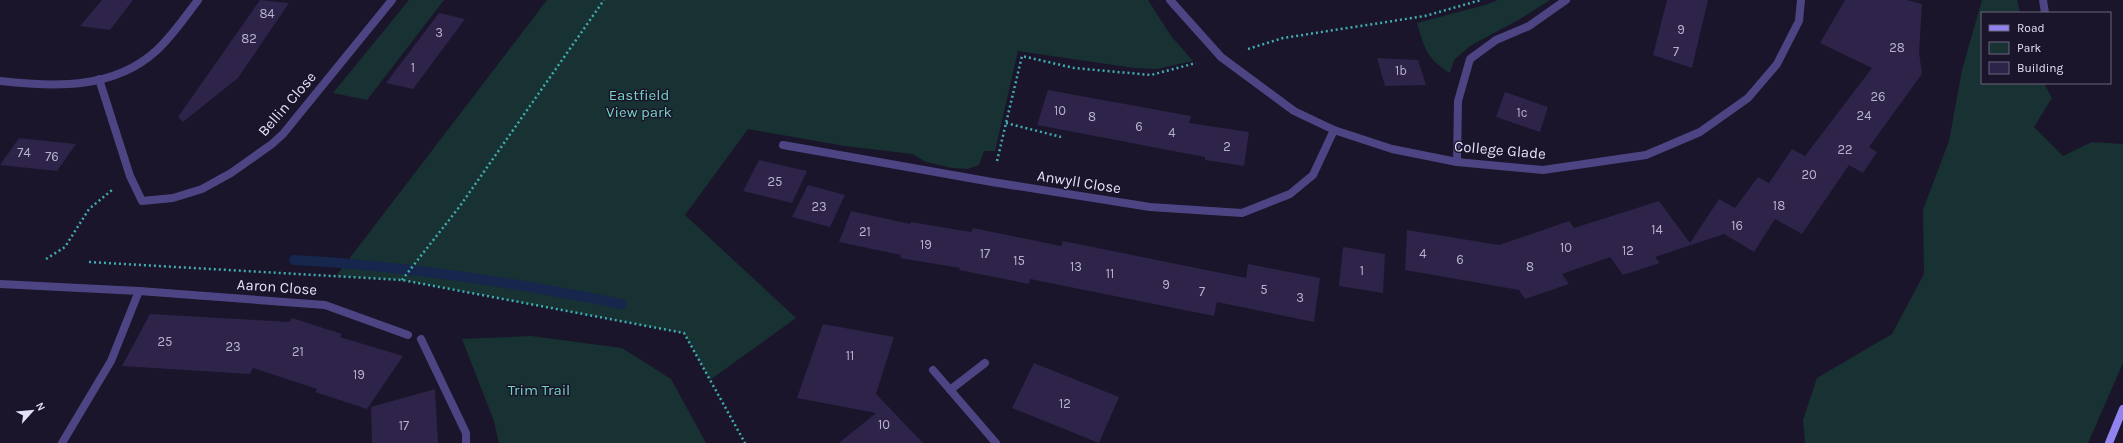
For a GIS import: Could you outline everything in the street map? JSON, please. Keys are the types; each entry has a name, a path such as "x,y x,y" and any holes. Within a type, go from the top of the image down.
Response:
{"main road":[{"path":"2109,443 2123,409"}],"street":[{"path":"0,81 46,86 69,85 99,79 140,62 163,42 198,0"},
{"name":"Bellin Close","path":"99,79 130,176 142,201 174,198 215,182 263,152 283,134 392,0"},
{"name":"College Glade","path":"1170,0 1221,57 1294,111 1334,130 1392,149 1457,162 1543,170 1646,155 1700,132 1748,98 1777,64 1799,21 1801,0"},
{"path":"1457,162 1458,101 1470,59 1496,40 1529,26 1566,0"},
{"path":"2043,0 2045,12"},
{"name":"Anwyll Close","path":"783,145 992,182 1150,207 1242,214 1290,194 1312,176 1323,157 1334,130"},
{"name":"Aaron Close","path":"0,284 139,291 325,304 408,335"},
{"path":"62,443 111,361 139,291"},
{"path":"421,339 466,432 466,443"},
{"path":"950,390 985,363"},
{"path":"933,370 996,443"}],"path":[{"path":"402,280 460,206 604,0"},
{"path":"992,182 1022,56 1074,68 1151,75 1221,57 1283,38 1425,16 1482,0"},
{"path":"1006,123 1061,137"},
{"path":"46,259 66,247 89,209 130,176"},
{"path":"89,262 402,280 684,333 745,443"}],"green space":[{"path":"409,0 444,0 367,100 333,93"},
{"name":"Eastfield View park","path":"547,0 1148,0 1171,36 1193,61 1157,69 1134,68 1018,51 995,151 984,151 979,165 968,169 952,168 926,162 912,154 845,146 748,129 685,215 796,318 710,380 684,333 402,280 336,276"},
{"path":"1498,0 1550,0 1520,19 1470,46 1454,60 1450,73 1431,58 1424,46 1417,23 1485,5"},
{"path":"1982,0 2017,0 2020,12 1981,12 1981,84 2045,84 2052,98 2034,127 2063,156 2092,142 2123,144 2123,363 2088,443 1805,443 1803,420 1817,378 1892,334 1924,274 1923,210 1949,141 1962,70"},
{"name":"Trim Trail","path":"531,336 622,348 671,379 706,443 499,443 494,421 462,339"}],"building":[{"path":"102,0 133,0 110,30 80,26"},
{"path":"260,0 289,3 238,78 183,122 178,117"},
{"path":"1667,0 1708,0 1692,68 1653,55"},
{"path":"1845,0 1907,0 1922,4 1919,52 1922,74 1869,147 1877,152 1863,173 1849,165 1802,234 1775,219 1754,252 1724,234 1655,257 1660,263 1623,275 1610,257 1562,274 1569,284 1525,299 1519,290 1405,270 1407,230 1499,245 1569,221 1574,228 1659,201 1690,243 1719,199 1735,208 1758,177 1769,183 1792,149 1805,156 1872,68 1820,43"},
{"path":"439,13 465,19 413,89 386,83"},
{"path":"1377,58 1418,60 1426,85 1385,86"},
{"path":"1048,90 1191,116 1189,123 1249,132 1244,166 1205,160 1205,157 1037,125"},
{"path":"1505,92 1548,107 1540,132 1496,117"},
{"path":"19,138 76,144 57,171 0,165"},
{"path":"759,160 807,171 792,203 743,191"},
{"path":"808,185 845,195 830,227 792,217"},
{"path":"851,211 910,224 911,222 971,232 973,228 1061,246 1063,241 1246,278 1248,264 1320,278 1314,322 1217,302 1214,316 1030,279 1029,284 959,270 960,268 900,258 901,255 839,242"},
{"path":"1343,247 1385,254 1383,293 1339,286"},
{"path":"150,314 289,322 292,318 342,334 340,337 403,356 367,409 315,392 317,389 253,368 250,374 122,366"},
{"path":"823,324 894,337 876,394 923,443 839,443 876,413 797,398"},
{"path":"1034,363 1119,397 1099,443 1012,408"},
{"path":"435,389 438,443 372,443 371,407"}],"waterway":[{"path":"294,260 376,266 458,276 621,304"}]}
